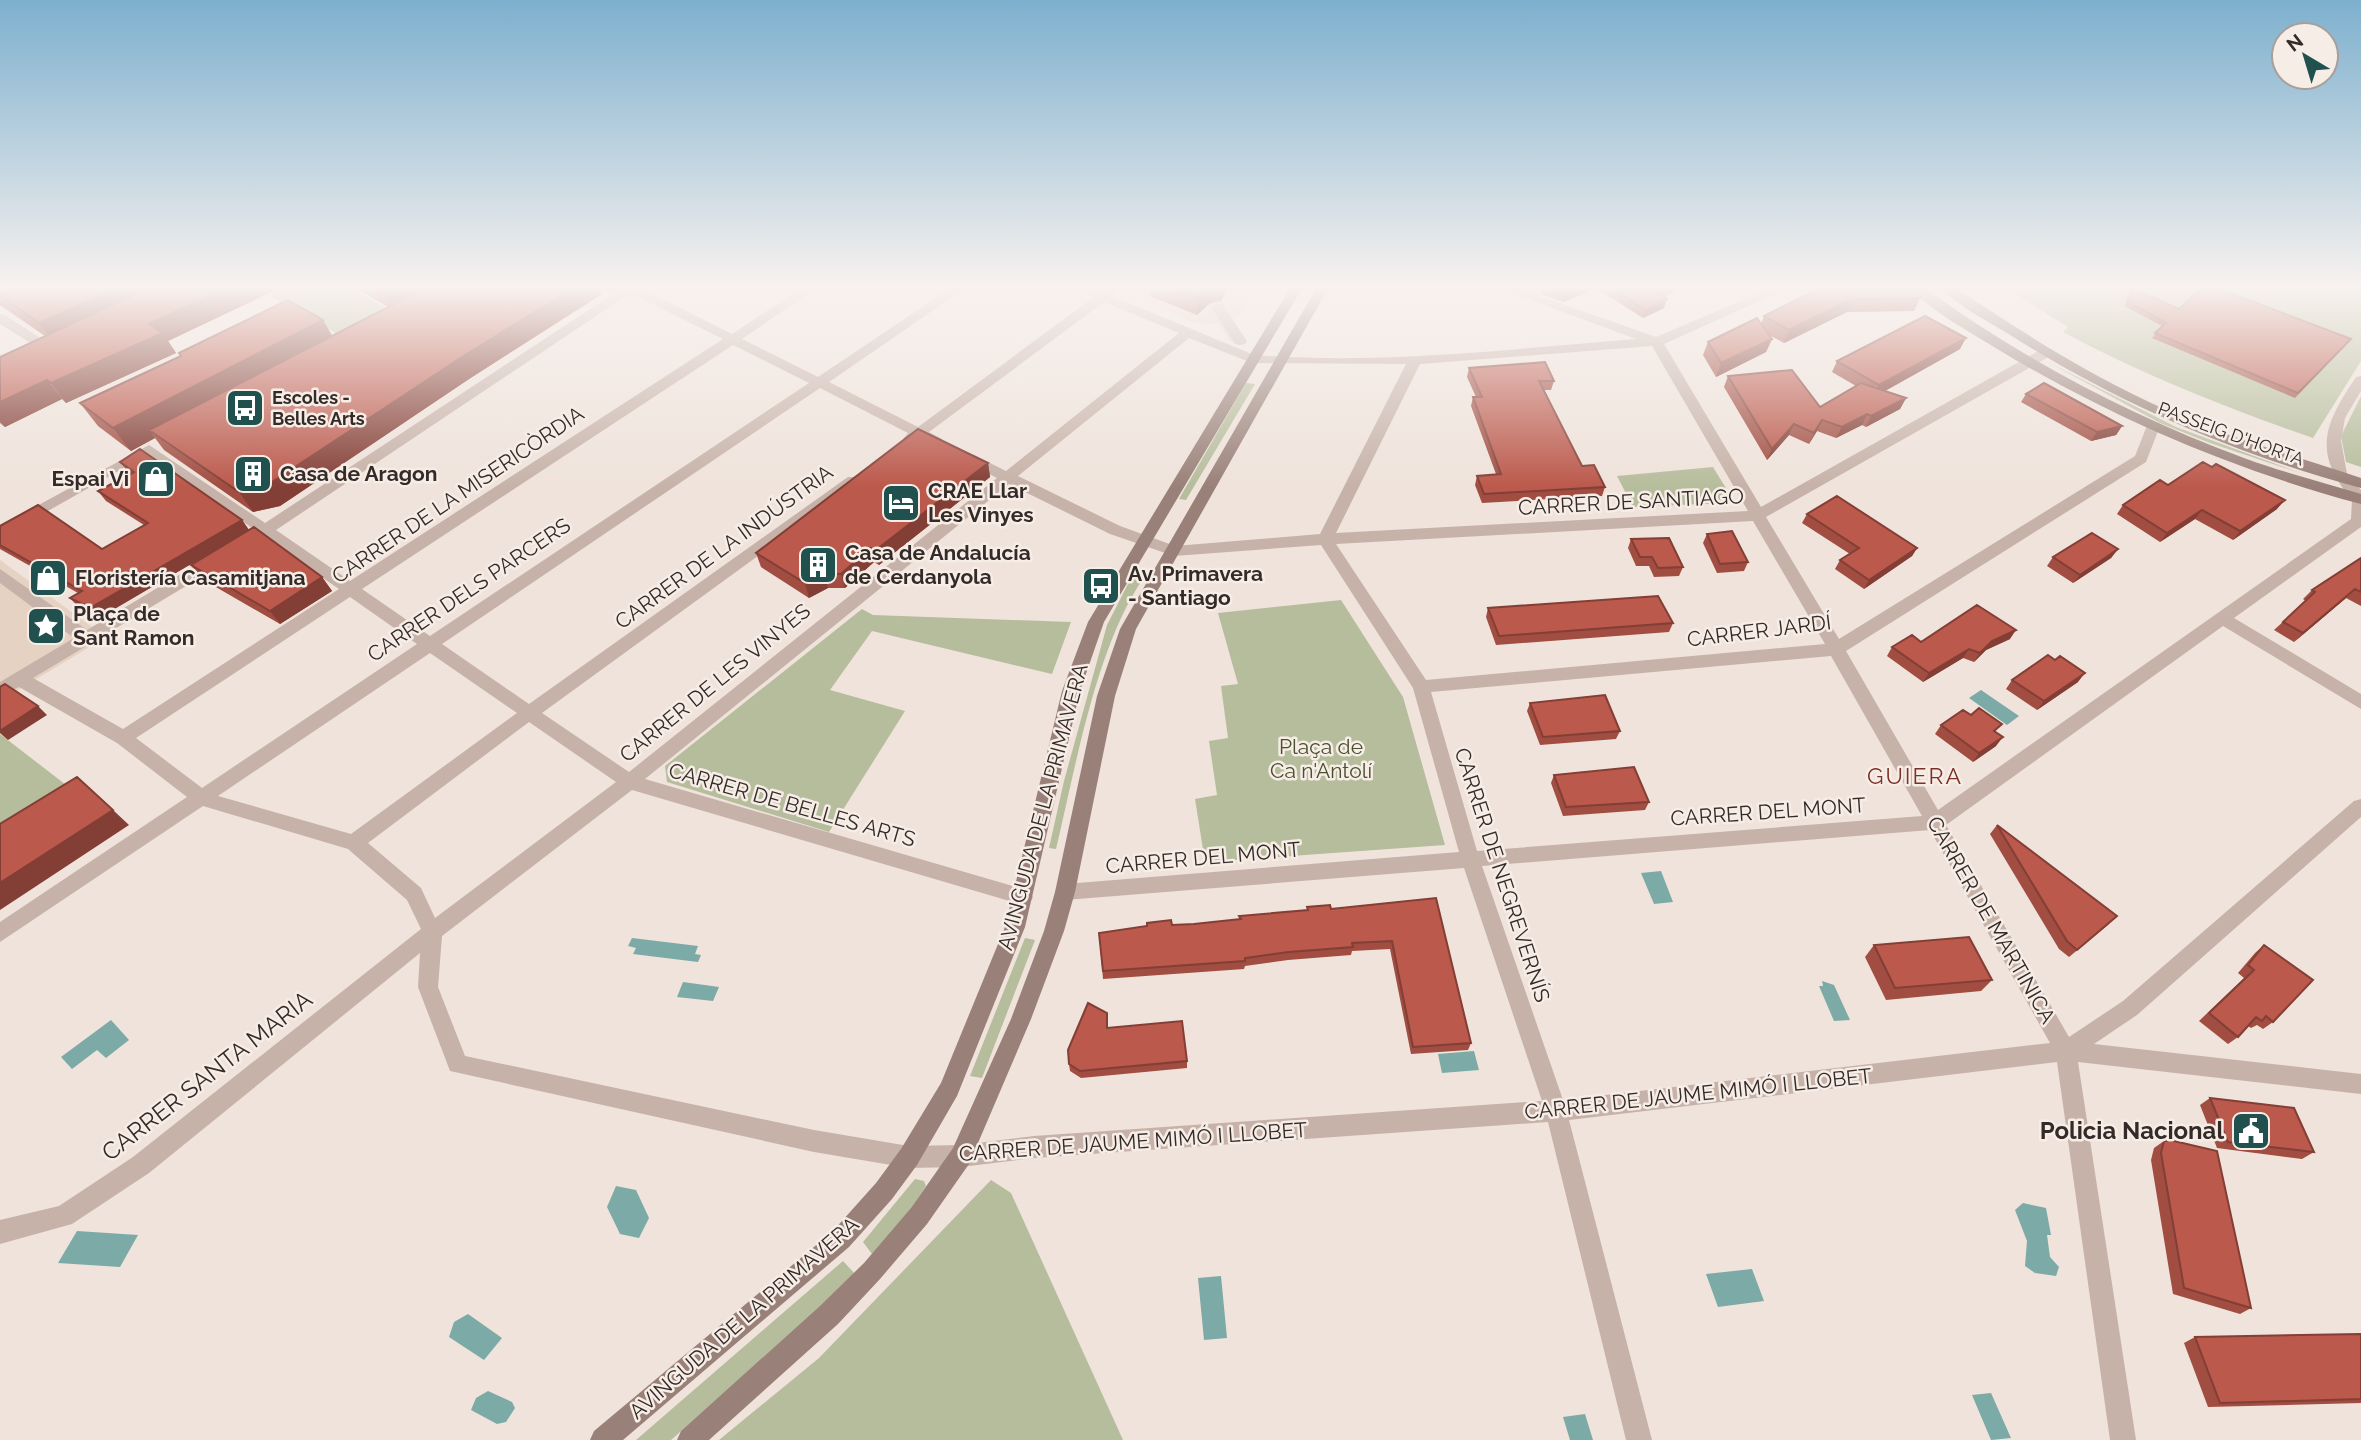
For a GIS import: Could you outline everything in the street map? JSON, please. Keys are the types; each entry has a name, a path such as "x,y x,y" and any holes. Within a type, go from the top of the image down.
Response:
{"street":[{"path":"32,361 51,352"},
{"path":"0,690 267,530 531,352"},
{"name":"CARRER DE LA MISERICÒRDIA","path":"123,738 352,591 711,352"},
{"path":"759,352 1006,477 1144,542 1174,551"},
{"name":"CARRER DELS PARCERS","path":"0,933 865,352"},
{"path":"901,445 1028,352"},
{"name":"CARRER DE LES VINYES","path":"432,932 629,782 1163,352"},
{"path":"1235,352 1252,359 1279,361 1415,360 1519,352"},
{"name":"AVINGUDA DE LA PRIMAVERA","path":"603,1440 841,1239 884,1191 909,1157 949,1089 1015,927 1076,679 1096,622 1256,352"},
{"name":"AVINGUDA DE LA PRIMAVERA","path":"690,1440 829,1315 872,1271 919,1216 961,1156 1021,1019 1054,932 1065,892 1105,696 1128,628 1284,352"},
{"name":"CARRER DE MARTINICA","path":"1662,352 1836,649 2066,1051 2123,1440"},
{"name":"PASSEIG D'HORTA","path":"2016,352 2153,426 2241,461 2361,495"},
{"name":"PASSEIG D'HORTA","path":"2047,352 2133,399 2197,428 2340,475"},
{"name":"CARRER DE SANTIAGO","path":"1174,551 1325,539 1757,516 2047,352"},
{"path":"1325,539 1415,360"},
{"path":"1936,822 2358,521 2361,495 2340,475 2334,441 2338,418 2361,380"},
{"name":"CARRER JARDÍ","path":"1421,687 1836,649 2141,459 2153,426"},
{"path":"0,533 155,447 267,530"},
{"name":"CARRER DE LA INDÚSTRIA","path":"354,843 867,469"},
{"name":"CARRER DE BELLES ARTS","path":"267,530 629,782 1023,897"},
{"name":"CARRER DE NEGREVERNÍS","path":"1325,539 1421,687 1470,859 1556,1111 1639,1440"},
{"path":"0,575 92,634"},
{"path":"2222,618 2361,702"},
{"name":"CARRER DE JAUME MIMÓ I LLOBET","path":"20,678 123,738 203,799 354,843 414,894 432,932 428,987 458,1064 814,1141 909,1157 961,1156 1034,1147 1556,1111 2066,1051 2130,1008 2361,806"},
{"name":"CARRER DEL MONT","path":"1065,892 1936,822"},
{"name":"CARRER SANTA MARIA","path":"0,1232 64,1216 141,1165 432,932"},
{"path":"2066,1051 2361,1084"}],"green space":[{"path":"2102,352 2361,352 2361,361 2313,438 2186,390"},
{"path":"2044,360 2176,427 2303,474 2160,423"},
{"path":"1246,383 1255,384 1186,500 1179,499"},
{"path":"2361,396 2361,467 2346,462 2341,436"},
{"path":"1713,467 1732,498 1726,503 1633,507 1617,476"},
{"path":"1131,578 1142,580 1126,609 1099,674 1056,849 1049,848 1064,781 1107,625"},
{"name":"Plaça de Ca n'Antolí","path":"1341,600 1403,697 1445,845 1205,862 1195,799 1217,795 1209,741 1228,738 1221,686 1238,684 1218,613"},
{"path":"862,609 873,615 1071,622 1052,674 872,631 830,690 905,711 829,832 667,782 665,766"},
{"path":"0,734 70,788 0,832"},
{"path":"1025,938 1035,940 982,1078 970,1076"},
{"path":"915,1179 924,1181 926,1186 906,1216 872,1254 863,1242"},
{"path":"991,1180 1011,1193 1123,1440 719,1440 819,1358"},
{"path":"843,1261 856,1275 671,1440 636,1440"}],"shaded area":[{"name":"Plaça de Sant Ramon","path":"0,560 106,637 0,701"}],"water":[{"path":"1981,690 2019,716 2007,725 1969,698"},
{"path":"1661,871 1673,902 1654,904 1641,873"},
{"path":"632,938 698,946 695,954 701,955 698,962 633,954 636,948 628,946"},
{"path":"1822,981 1834,985 1850,1020 1834,1021 1819,986 1823,986"},
{"path":"683,982 719,987 713,1001 677,997"},
{"path":"111,1020 129,1040 106,1058 97,1050 72,1069 61,1057"},
{"path":"1474,1051 1479,1070 1442,1073 1438,1054"},
{"path":"616,1186 636,1190 649,1218 639,1238 620,1234 607,1207"},
{"path":"2023,1203 2046,1208 2051,1235 2047,1235 2050,1257 2059,1267 2056,1276 2035,1273 2025,1266 2027,1241 2015,1210"},
{"path":"77,1231 138,1235 120,1267 58,1263"},
{"path":"1752,1269 1764,1301 1718,1307 1706,1274"},
{"path":"1221,1276 1227,1338 1204,1340 1198,1278"},
{"path":"468,1314 502,1338 484,1360 449,1337 454,1322"},
{"path":"488,1391 512,1402 515,1408 506,1422 497,1424 471,1410 476,1398"},
{"path":"1991,1393 2011,1438 1991,1440 1972,1395"},
{"path":"1585,1414 1593,1440 1570,1440 1563,1417"}],"building":[{"path":"10,352 120,352 51,383 47,380 0,402 0,357"},
{"path":"260,352 113,428 80,403 181,356 179,353"},
{"path":"300,352 470,352 266,486 239,492 149,430"},
{"path":"1714,352 1744,352 1721,363"},
{"path":"1854,352 1940,352 1879,385 1837,361"},
{"path":"2201,352 2338,352 2298,393"},
{"path":"1545,362 1554,381 1539,381 1582,466 1594,465 1605,487 1484,494 1477,476 1501,474 1473,397 1482,397 1469,368"},
{"path":"1792,370 1820,407 1861,383 1906,398 1842,427 1822,420 1814,433 1794,424 1772,449 1728,376"},
{"path":"2044,383 2122,426 2097,432 2026,394"},
{"path":"918,429 988,463 876,550 870,548 841,574 824,573 805,583 756,553"},
{"path":"140,449 242,520 90,608 70,598 82,591 0,545 0,526 38,505 102,549 148,523 98,491 134,472 120,462"},
{"path":"2203,462 2212,467 2216,464 2285,500 2240,531 2202,510 2167,533 2123,505 2160,480 2168,485"},
{"path":"1837,496 1917,548 1869,580 1840,560 1859,548 1807,514"},
{"path":"254,527 322,577 270,611 191,565"},
{"path":"1732,531 1748,562 1720,564 1707,534"},
{"path":"2092,533 2118,549 2080,575 2053,557"},
{"path":"1669,538 1683,567 1658,568 1652,557 1640,557 1631,539"},
{"path":"2361,558 2361,592 2355,589 2303,633 2283,622 2315,592 2312,590"},
{"path":"1658,596 1673,623 1499,636 1488,608"},
{"path":"1977,605 2016,630 1992,641 1980,653 1969,649 1929,673 1892,647 1912,635 1921,642"},
{"path":"2048,655 2055,660 2060,656 2085,673 2044,701 2012,680"},
{"path":"5,684 38,706 0,731 0,687"},
{"path":"1605,695 1620,731 1543,737 1530,703"},
{"path":"1979,708 2002,724 1994,731 2003,737 1979,753 1941,725 1963,710 1971,715"},
{"path":"1634,767 1649,802 1566,807 1554,775"},
{"path":"77,777 113,810 0,883 0,824"},
{"path":"1997,825 2117,916 2077,950 2067,941"},
{"path":"1436,898 1471,1043 1413,1047 1392,941 1352,943 1353,947 1289,952 1245,958 1245,961 1103,971 1099,933 1171,920 1172,925 1194,924 1241,919 1239,916 1308,910 1307,907 1330,905 1331,909"},
{"path":"1969,937 1992,980 1895,988 1874,945"},
{"path":"2264,945 2313,980 2273,1022 2266,1016 2262,1021 2256,1017 2238,1037 2209,1013 2254,970 2248,965"},
{"path":"1088,1003 1107,1013 1107,1028 1182,1021 1187,1061 1080,1071 1069,1064 1068,1050"},
{"name":"Policia Nacional","path":"2210,1098 2294,1108 2314,1152 2228,1142"},
{"path":"2164,1141 2217,1151 2251,1308 2184,1288 2161,1153"},
{"path":"2361,1334 2361,1399 2220,1403 2195,1337"}],"place":[{"name":"Escoles - Belles Arts","path":"245,408"},
{"name":"Casa de Aragon","path":"253,474"},
{"name":"Espai Vi","path":"156,479"},
{"name":"CRAE Llar Les Vinyes","path":"901,503"},
{"name":"Casa de Andalucía de Cerdanyola","path":"818,565"},
{"name":"Floristería Casamitjana","path":"48,578"},
{"name":"Av. Primavera - Santiago","path":"1101,586"},
{"name":"Plaça de Sant Ramon","path":"46,626"},
{"name":"Policia Nacional","path":"2251,1131"}],"district":[{"name":"GUIERA","path":"1915,776"}]}
